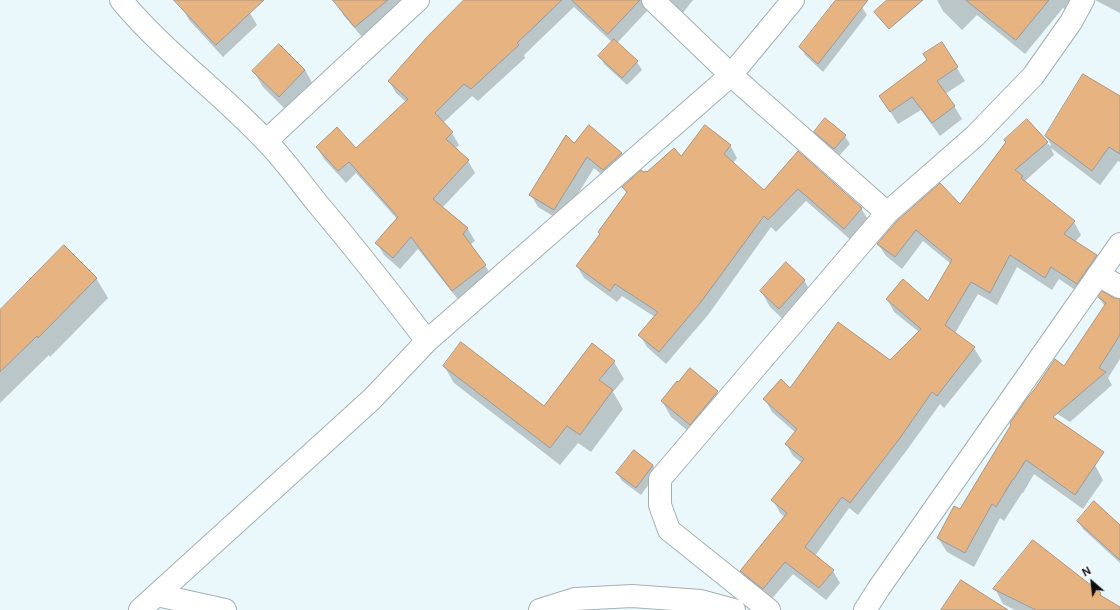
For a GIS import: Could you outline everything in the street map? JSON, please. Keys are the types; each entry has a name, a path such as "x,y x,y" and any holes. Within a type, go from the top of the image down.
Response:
{"street":[{"path":"122,0 130,11 170,52 238,112 266,141 382,282 427,341"},
{"path":"266,141 418,0"},
{"path":"653,0 731,75 887,213"},
{"path":"140,610 372,399 427,341 731,75 794,0"},
{"path":"769,610 669,530 660,505 660,479 887,213 975,136 1033,76 1071,22 1083,0"},
{"path":"865,610 1120,244"},
{"path":"1098,275 1120,287"},
{"path":"157,595 225,610"},
{"path":"540,610 575,599 632,596 701,601 734,610"}],"building":[{"path":"174,0 264,0 216,45"},
{"path":"333,0 388,0 355,27"},
{"path":"464,0 562,0 517,43 519,45 471,89 464,84 435,113 453,132 446,139 469,160 433,199 468,228 463,234 486,265 452,291 411,237 393,258 375,243 398,217 349,162 338,171 316,147 337,127 356,148 408,99 388,81 427,37"},
{"path":"572,0 640,0 608,34"},
{"path":"836,0 868,0 818,64 799,47"},
{"path":"887,0 923,0 889,29 874,12"},
{"path":"966,0 1049,0 1016,40"},
{"path":"614,39 638,61 622,78 598,56"},
{"path":"942,42 958,67 937,81 955,106 932,123 912,97 890,112 879,96 927,60 923,54"},
{"path":"279,44 305,70 279,97 252,71"},
{"path":"1083,74 1120,96 1120,154 1109,147 1092,171 1045,136"},
{"path":"825,118 846,135 834,149 814,132"},
{"path":"1027,119 1048,142 1015,170 1023,176 1021,178 1075,221 1064,234 1097,255 1077,284 1051,267 1045,278 1010,255 990,293 971,282 945,325 975,347 937,396 932,392 900,438 850,503 842,497 805,547 834,570 819,588 785,562 763,589 740,571 787,513 771,500 804,459 785,444 797,429 763,399 781,379 790,388 838,322 890,360 921,329 886,299 903,279 928,301 952,260 916,230 895,257 877,244 896,222 940,183 960,204 1006,142 1004,140"},
{"path":"589,125 622,153 603,170 587,157 554,210 529,195 566,135 574,143"},
{"path":"705,125 731,145 724,154 764,190 798,151 862,208 844,229 798,189 768,220 764,216 701,302 659,352 638,335 658,312 615,284 610,291 576,266 600,234 598,232 627,192 622,187 641,170 647,172 674,148 681,156"},
{"path":"64,245 97,278 38,338 37,336 0,372 0,310"},
{"path":"786,262 805,280 779,309 760,291"},
{"path":"1102,291 1114,298 1120,299 1120,335 1099,368 1106,372 1053,417 1104,452 1075,495 1026,460 996,507 992,504 965,553 937,538 954,506 960,509 1011,425 1010,423 1055,359 1064,366 1106,303 1098,297"},
{"path":"461,342 544,406 592,343 615,361 599,380 613,390 580,435 567,426 550,448 443,366"},
{"path":"690,368 718,391 690,425 661,401"},
{"path":"634,450 653,465 636,488 616,473"},
{"path":"1094,501 1120,525 1120,560 1077,521"},
{"path":"1033,540 1101,593 1100,595 1120,607 1120,610 1036,610 993,589"},
{"path":"961,580 1008,610 941,610"}]}
